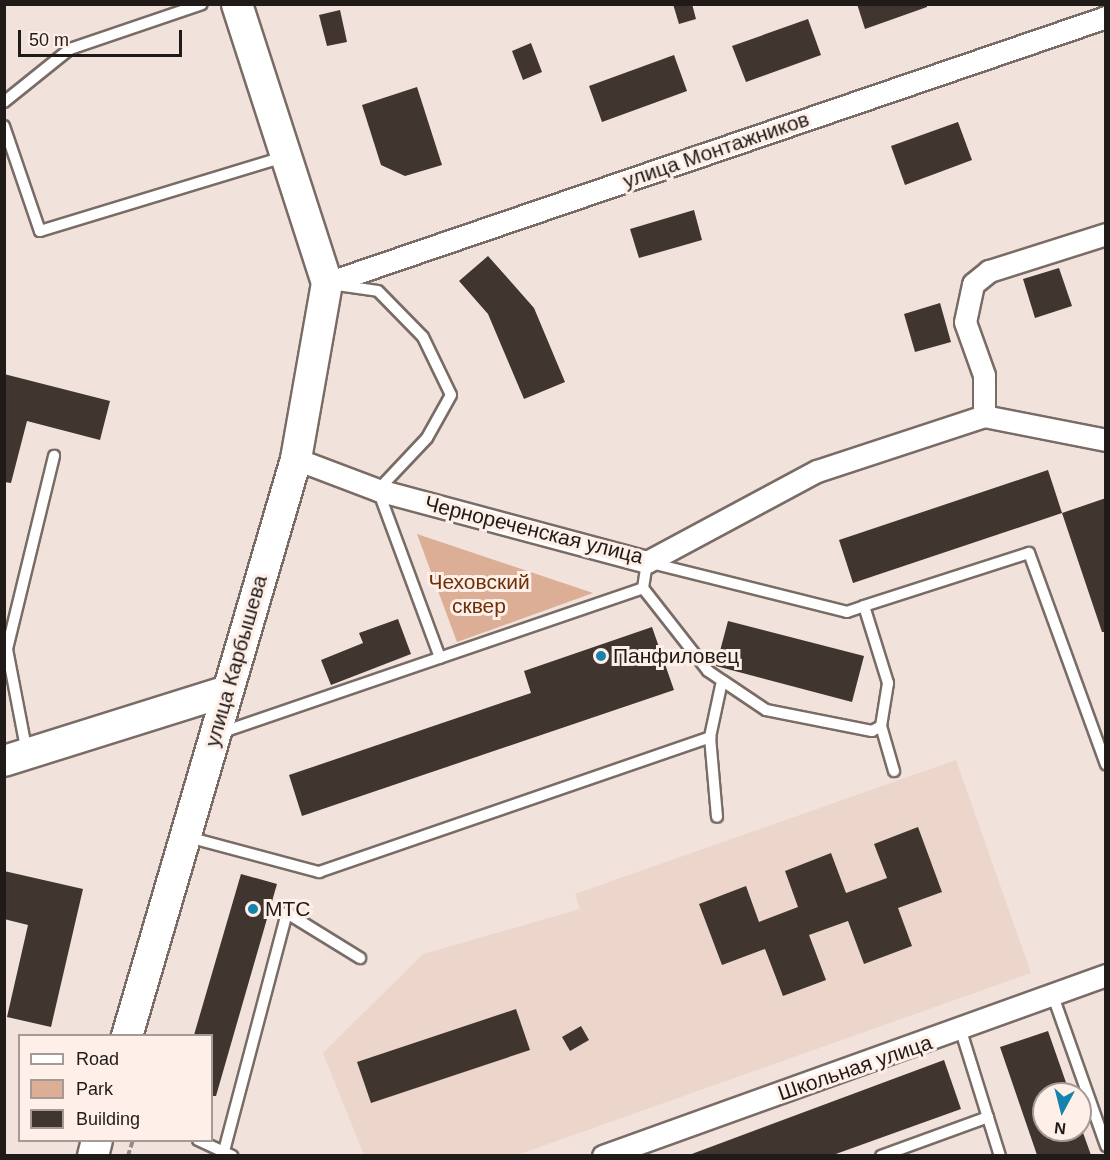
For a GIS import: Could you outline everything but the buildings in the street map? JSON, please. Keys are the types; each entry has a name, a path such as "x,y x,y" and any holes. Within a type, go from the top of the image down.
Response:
{"main road":[{"path":"237,4 290,155 327,283"},
{"name":"улица Карбышева","path":"127,1034 296,459 327,283"},
{"path":"16,757 227,691"}],"street":[{"name":"улица Монтажников","path":"327,283 1106,17"},
{"path":"984,416 984,375 965,322 973,284 989,271 1106,234"},
{"name":"Чернореченская улица","path":"296,459 378,490 647,562 817,471 984,416 1106,440"},
{"name":"Школьная улица","path":"603,1155 961,1031 1106,975"}],"lane":[{"path":"4,102 70,49 202,4"},
{"path":"4,126 40,231 290,155"},
{"path":"327,283 378,291 423,337 451,395 427,438 378,490 440,658"},
{"path":"16,757 6,649 54,456"},
{"path":"881,726 861,731 766,710 722,681 708,671 643,588 647,562 847,612 1029,553 1106,764"},
{"path":"214,735 643,588"},
{"path":"864,606 888,683 881,726 894,771"},
{"path":"717,817 710,737 722,681"},
{"path":"185,836 319,872 710,737"},
{"path":"203,1142 228,1153 287,913 360,958"},
{"path":"1053,996 1106,1146"},
{"path":"961,1031 1000,1155"},
{"path":"881,1155 988,1117"}],"shaded area":[{"path":"956,760 1031,973 517,1155 364,1155 323,1053 423,954 580,909 575,894"}],"green space":[{"name":"Чеховский сквер","path":"417,534 593,593 457,642"}],"place":[{"name":"Панфиловец","path":"601,656"},
{"name":"МТС","path":"253,909"}]}
